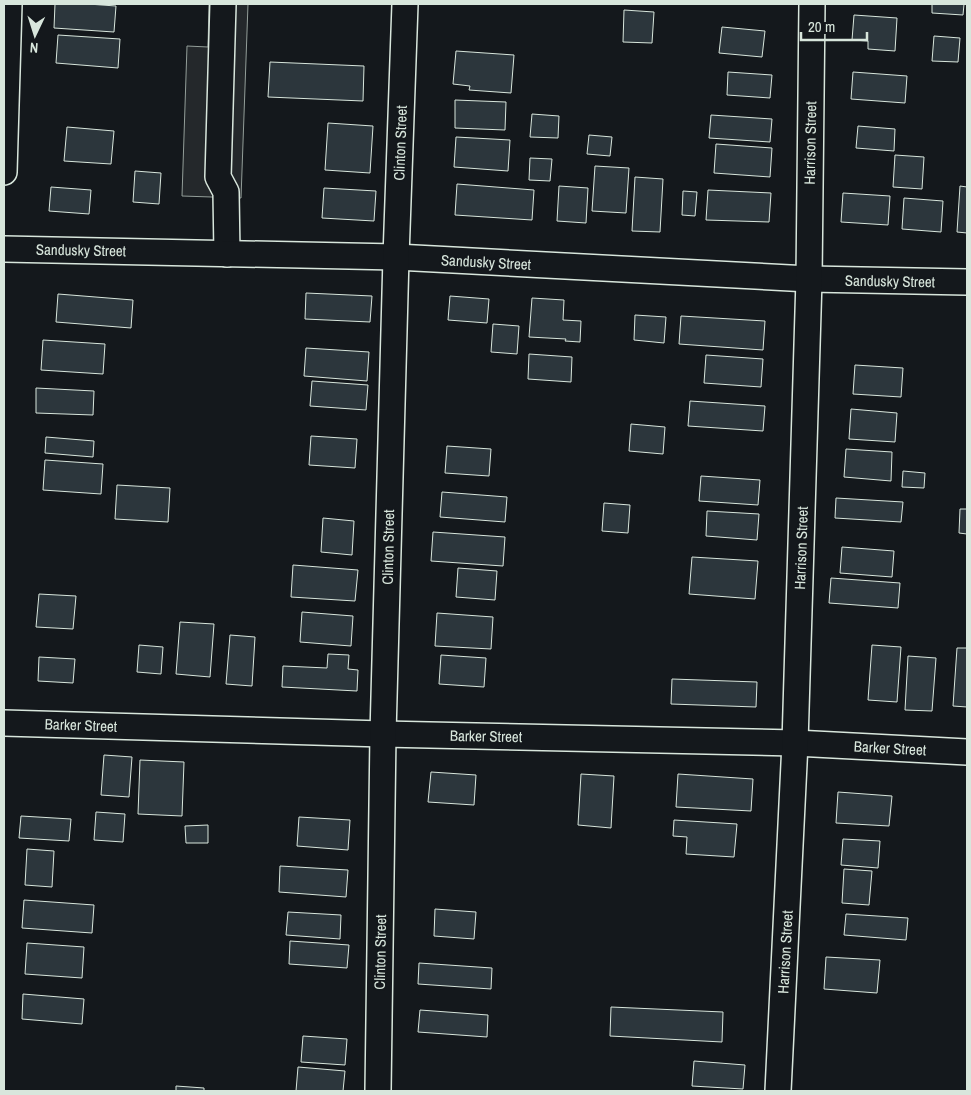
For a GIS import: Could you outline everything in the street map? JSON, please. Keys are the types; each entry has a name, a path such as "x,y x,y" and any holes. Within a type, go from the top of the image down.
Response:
{"street":[{"path":"4,172 9,4"},
{"path":"223,4 218,177 226,192 227,254"},
{"name":"Clinton Street","path":"378,1091 383,734 405,4"},
{"name":"Harrison Street","path":"778,1091 795,743 809,279 812,4"},
{"name":"Sandusky Street","path":"4,248 396,257 809,279 967,282"},
{"name":"Barker Street","path":"4,723 795,743 967,752"}],"shaded area":[{"path":"209,4 248,4 241,198 182,196 187,46 208,47"}],"building":[{"path":"55,4 116,6 114,32 54,28"},
{"path":"932,4 964,4 963,15 932,13"},
{"path":"624,10 654,12 652,43 623,42"},
{"path":"854,15 897,18 895,51 868,49 868,41 852,40"},
{"path":"722,27 765,31 762,57 719,53"},
{"path":"58,35 120,39 118,68 56,63"},
{"path":"934,36 960,38 958,62 932,61"},
{"path":"456,51 514,55 511,93 469,90 470,86 453,84"},
{"path":"270,62 364,66 363,101 268,97"},
{"path":"728,72 772,75 770,98 727,95"},
{"path":"853,72 907,76 905,103 851,99"},
{"path":"455,100 506,102 505,130 455,128"},
{"path":"532,114 559,116 558,138 530,137"},
{"path":"711,115 772,119 770,142 709,138"},
{"path":"328,123 373,126 370,173 325,170"},
{"path":"858,126 895,129 894,151 856,148"},
{"path":"67,127 114,131 111,164 64,161"},
{"path":"589,135 612,137 610,156 587,154"},
{"path":"456,137 510,140 508,171 454,167"},
{"path":"716,144 772,148 770,177 714,173"},
{"path":"895,155 924,157 922,189 893,187"},
{"path":"530,158 552,159 550,181 529,180"},
{"path":"595,166 629,168 626,213 592,211"},
{"path":"135,171 161,173 159,204 133,202"},
{"path":"635,177 663,179 660,232 632,231"},
{"path":"457,184 534,190 532,220 455,215"},
{"path":"559,186 588,188 586,223 557,221"},
{"path":"960,186 967,187 967,233 957,232"},
{"path":"51,187 91,190 89,214 49,211"},
{"path":"324,188 376,191 374,221 322,218"},
{"path":"708,190 771,193 769,222 706,220"},
{"path":"683,191 697,192 695,216 682,215"},
{"path":"843,193 890,196 888,225 841,222"},
{"path":"904,198 943,201 941,232 902,229"},
{"path":"306,293 372,296 370,322 305,319"},
{"path":"58,294 133,300 131,328 56,322"},
{"path":"450,296 489,299 487,323 448,320"},
{"path":"532,298 564,300 563,320 581,321 580,342 565,341 566,339 529,337"},
{"path":"635,315 666,317 664,343 634,340"},
{"path":"681,316 765,321 763,350 679,344"},
{"path":"493,324 519,326 517,354 491,352"},
{"path":"43,340 105,344 103,374 41,370"},
{"path":"306,348 369,352 367,381 304,376"},
{"path":"529,354 572,357 571,382 528,379"},
{"path":"706,355 763,359 761,387 704,383"},
{"path":"855,365 903,368 901,397 853,394"},
{"path":"312,381 368,385 366,410 310,406"},
{"path":"36,388 94,391 93,415 36,413"},
{"path":"690,401 765,406 763,431 688,426"},
{"path":"851,409 897,413 895,442 849,439"},
{"path":"631,424 665,427 663,454 629,451"},
{"path":"311,436 357,439 355,468 309,465"},
{"path":"46,437 94,441 93,457 45,453"},
{"path":"447,446 491,449 489,476 445,473"},
{"path":"846,449 892,452 891,481 844,477"},
{"path":"45,460 103,464 101,494 43,490"},
{"path":"903,471 925,473 924,488 902,487"},
{"path":"701,476 760,480 758,505 699,501"},
{"path":"117,485 170,488 168,522 115,519"},
{"path":"442,492 507,497 505,522 440,517"},
{"path":"836,498 903,502 901,522 835,518"},
{"path":"604,503 630,505 628,533 602,531"},
{"path":"960,509 967,509 967,534 959,533"},
{"path":"707,511 759,514 757,540 706,536"},
{"path":"323,518 354,521 352,555 321,552"},
{"path":"433,532 505,537 503,566 431,561"},
{"path":"842,547 894,551 892,577 840,573"},
{"path":"692,557 758,561 755,599 689,594"},
{"path":"293,565 358,570 355,601 291,597"},
{"path":"458,568 497,571 495,600 456,597"},
{"path":"831,578 900,583 898,608 829,603"},
{"path":"39,594 76,596 73,629 36,627"},
{"path":"302,612 353,616 351,646 300,642"},
{"path":"437,613 493,617 491,649 435,646"},
{"path":"180,622 214,624 210,677 176,674"},
{"path":"230,635 255,637 252,686 226,684"},
{"path":"139,645 163,647 161,674 137,672"},
{"path":"872,645 901,647 897,702 868,700"},
{"path":"957,648 967,648 967,707 953,706"},
{"path":"328,654 349,655 348,669 358,670 357,691 282,687 283,666 327,668"},
{"path":"441,655 486,658 484,687 439,684"},
{"path":"908,656 936,658 932,711 905,710"},
{"path":"39,657 75,659 73,683 38,681"},
{"path":"672,679 757,682 756,707 671,704"},
{"path":"104,755 132,757 129,797 101,795"},
{"path":"140,760 184,762 182,816 138,814"},
{"path":"431,772 476,775 474,805 428,802"},
{"path":"581,774 614,776 611,828 578,825"},
{"path":"678,774 753,779 751,811 676,807"},
{"path":"838,792 892,796 889,826 836,823"},
{"path":"96,812 125,814 123,842 94,840"},
{"path":"21,816 71,819 69,841 19,838"},
{"path":"299,817 350,820 348,850 297,846"},
{"path":"674,820 737,824 734,857 686,854 687,837 673,836"},
{"path":"208,825 208,843 186,843 185,826"},
{"path":"843,839 880,841 878,868 841,865"},
{"path":"27,849 54,851 52,887 25,885"},
{"path":"280,866 348,870 346,897 279,892"},
{"path":"844,869 872,871 869,905 842,903"},
{"path":"24,900 94,905 92,933 22,928"},
{"path":"435,909 476,912 474,939 434,936"},
{"path":"288,912 341,915 340,939 286,935"},
{"path":"846,914 908,918 906,940 844,935"},
{"path":"290,941 349,945 347,968 289,964"},
{"path":"27,943 84,947 82,978 25,974"},
{"path":"826,957 880,960 877,993 824,989"},
{"path":"419,963 492,968 491,989 418,984"},
{"path":"23,994 84,999 82,1024 22,1019"},
{"path":"611,1007 723,1012 722,1042 610,1036"},
{"path":"420,1010 488,1015 487,1037 418,1032"},
{"path":"303,1036 347,1039 345,1065 301,1062"},
{"path":"694,1061 745,1065 743,1089 692,1086"},
{"path":"298,1067 345,1071 343,1091 296,1091"},
{"path":"176,1086 204,1088 204,1091 176,1091"}]}
